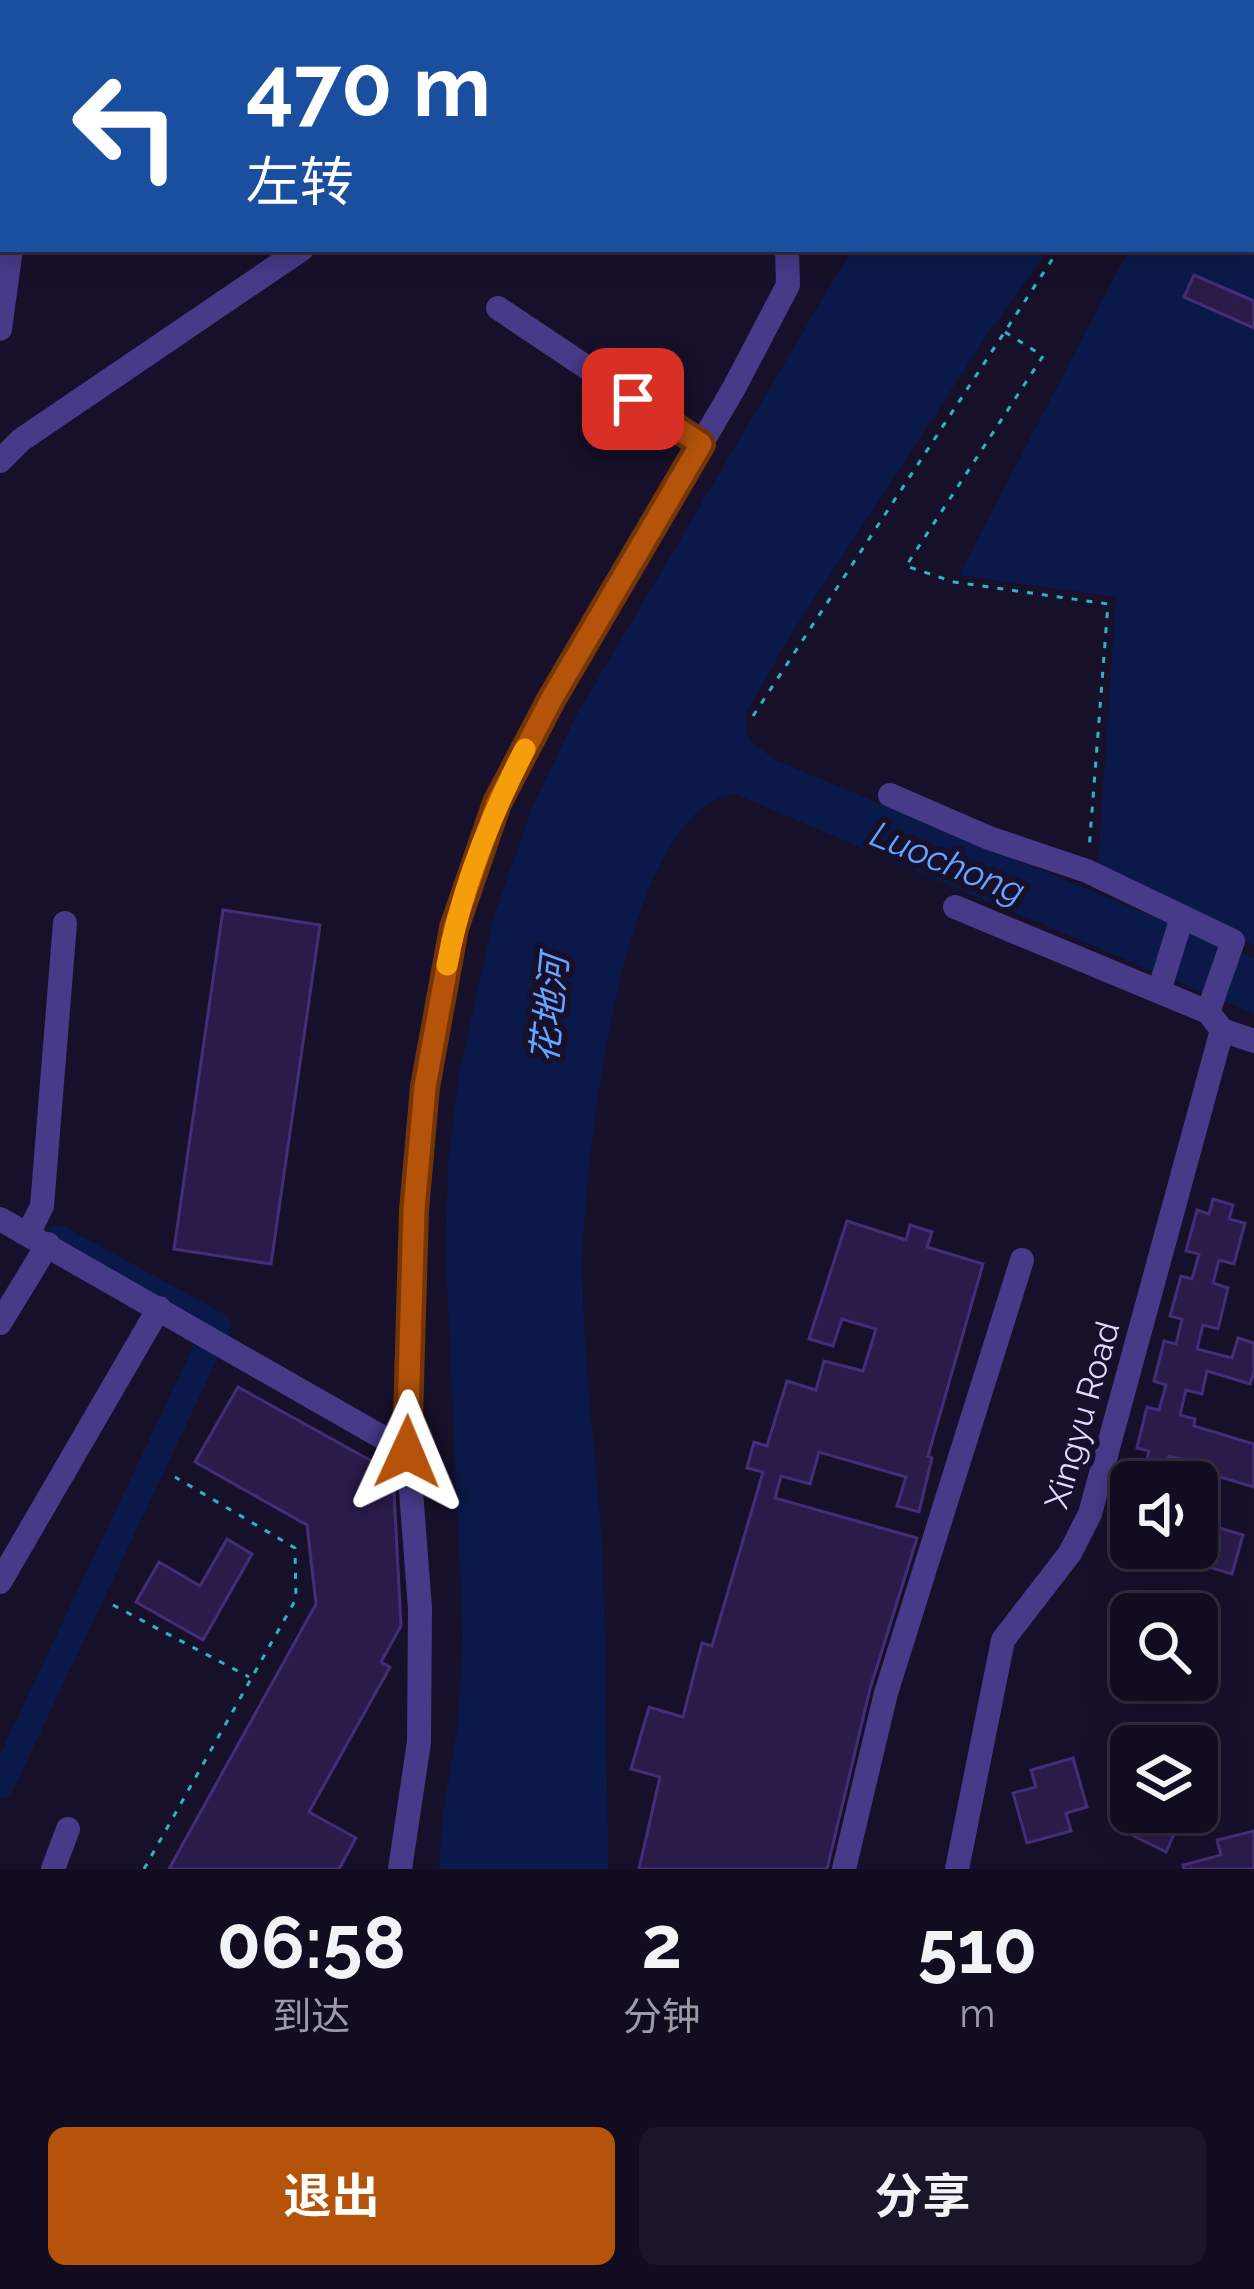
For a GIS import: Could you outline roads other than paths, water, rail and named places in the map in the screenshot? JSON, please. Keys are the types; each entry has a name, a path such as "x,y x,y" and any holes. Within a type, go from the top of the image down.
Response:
{"street":[{"path":"0,329 11,252"},
{"path":"0,460 22,440 298,252"},
{"path":"400,1869 419,1742 420,1608 407,1452 412,1228 425,1087 454,928 497,803 788,285 787,252"},
{"path":"498,308 701,444"},
{"path":"890,795 989,838 1087,871 1182,916 1159,992"},
{"path":"955,907 1159,992 1254,1041"},
{"name":"Xingyu Road","path":"957,1869 1003,1640 1084,1532 1215,1021 1233,940 1182,916"},
{"path":"0,1323 38,1239 65,923"},
{"path":"0,1219 407,1452"},
{"path":"844,1869 886,1693 1022,1260"},
{"path":"0,1582 159,1308"},
{"path":"53,1869 68,1829"}],"water":[{"path":"850,252 1047,252 791,634 746,713 746,730 752,743 777,761 1254,958 1254,1014 735,794 696,813 664,857 638,919 603,1067 586,1203 583,1288 603,1568 608,1869 439,1869 463,1638 446,1261 448,1163 459,1074 494,916 533,806 576,716"},
{"path":"1127,252 1254,252 1254,945 1098,863 1116,597 959,575"}],"waterway":[{"path":"0,1786 218,1326 57,1238"}],"water label":[{"name":"Luochong","path":"948,862"},
{"name":"花地河","path":"549,1009"}]}
